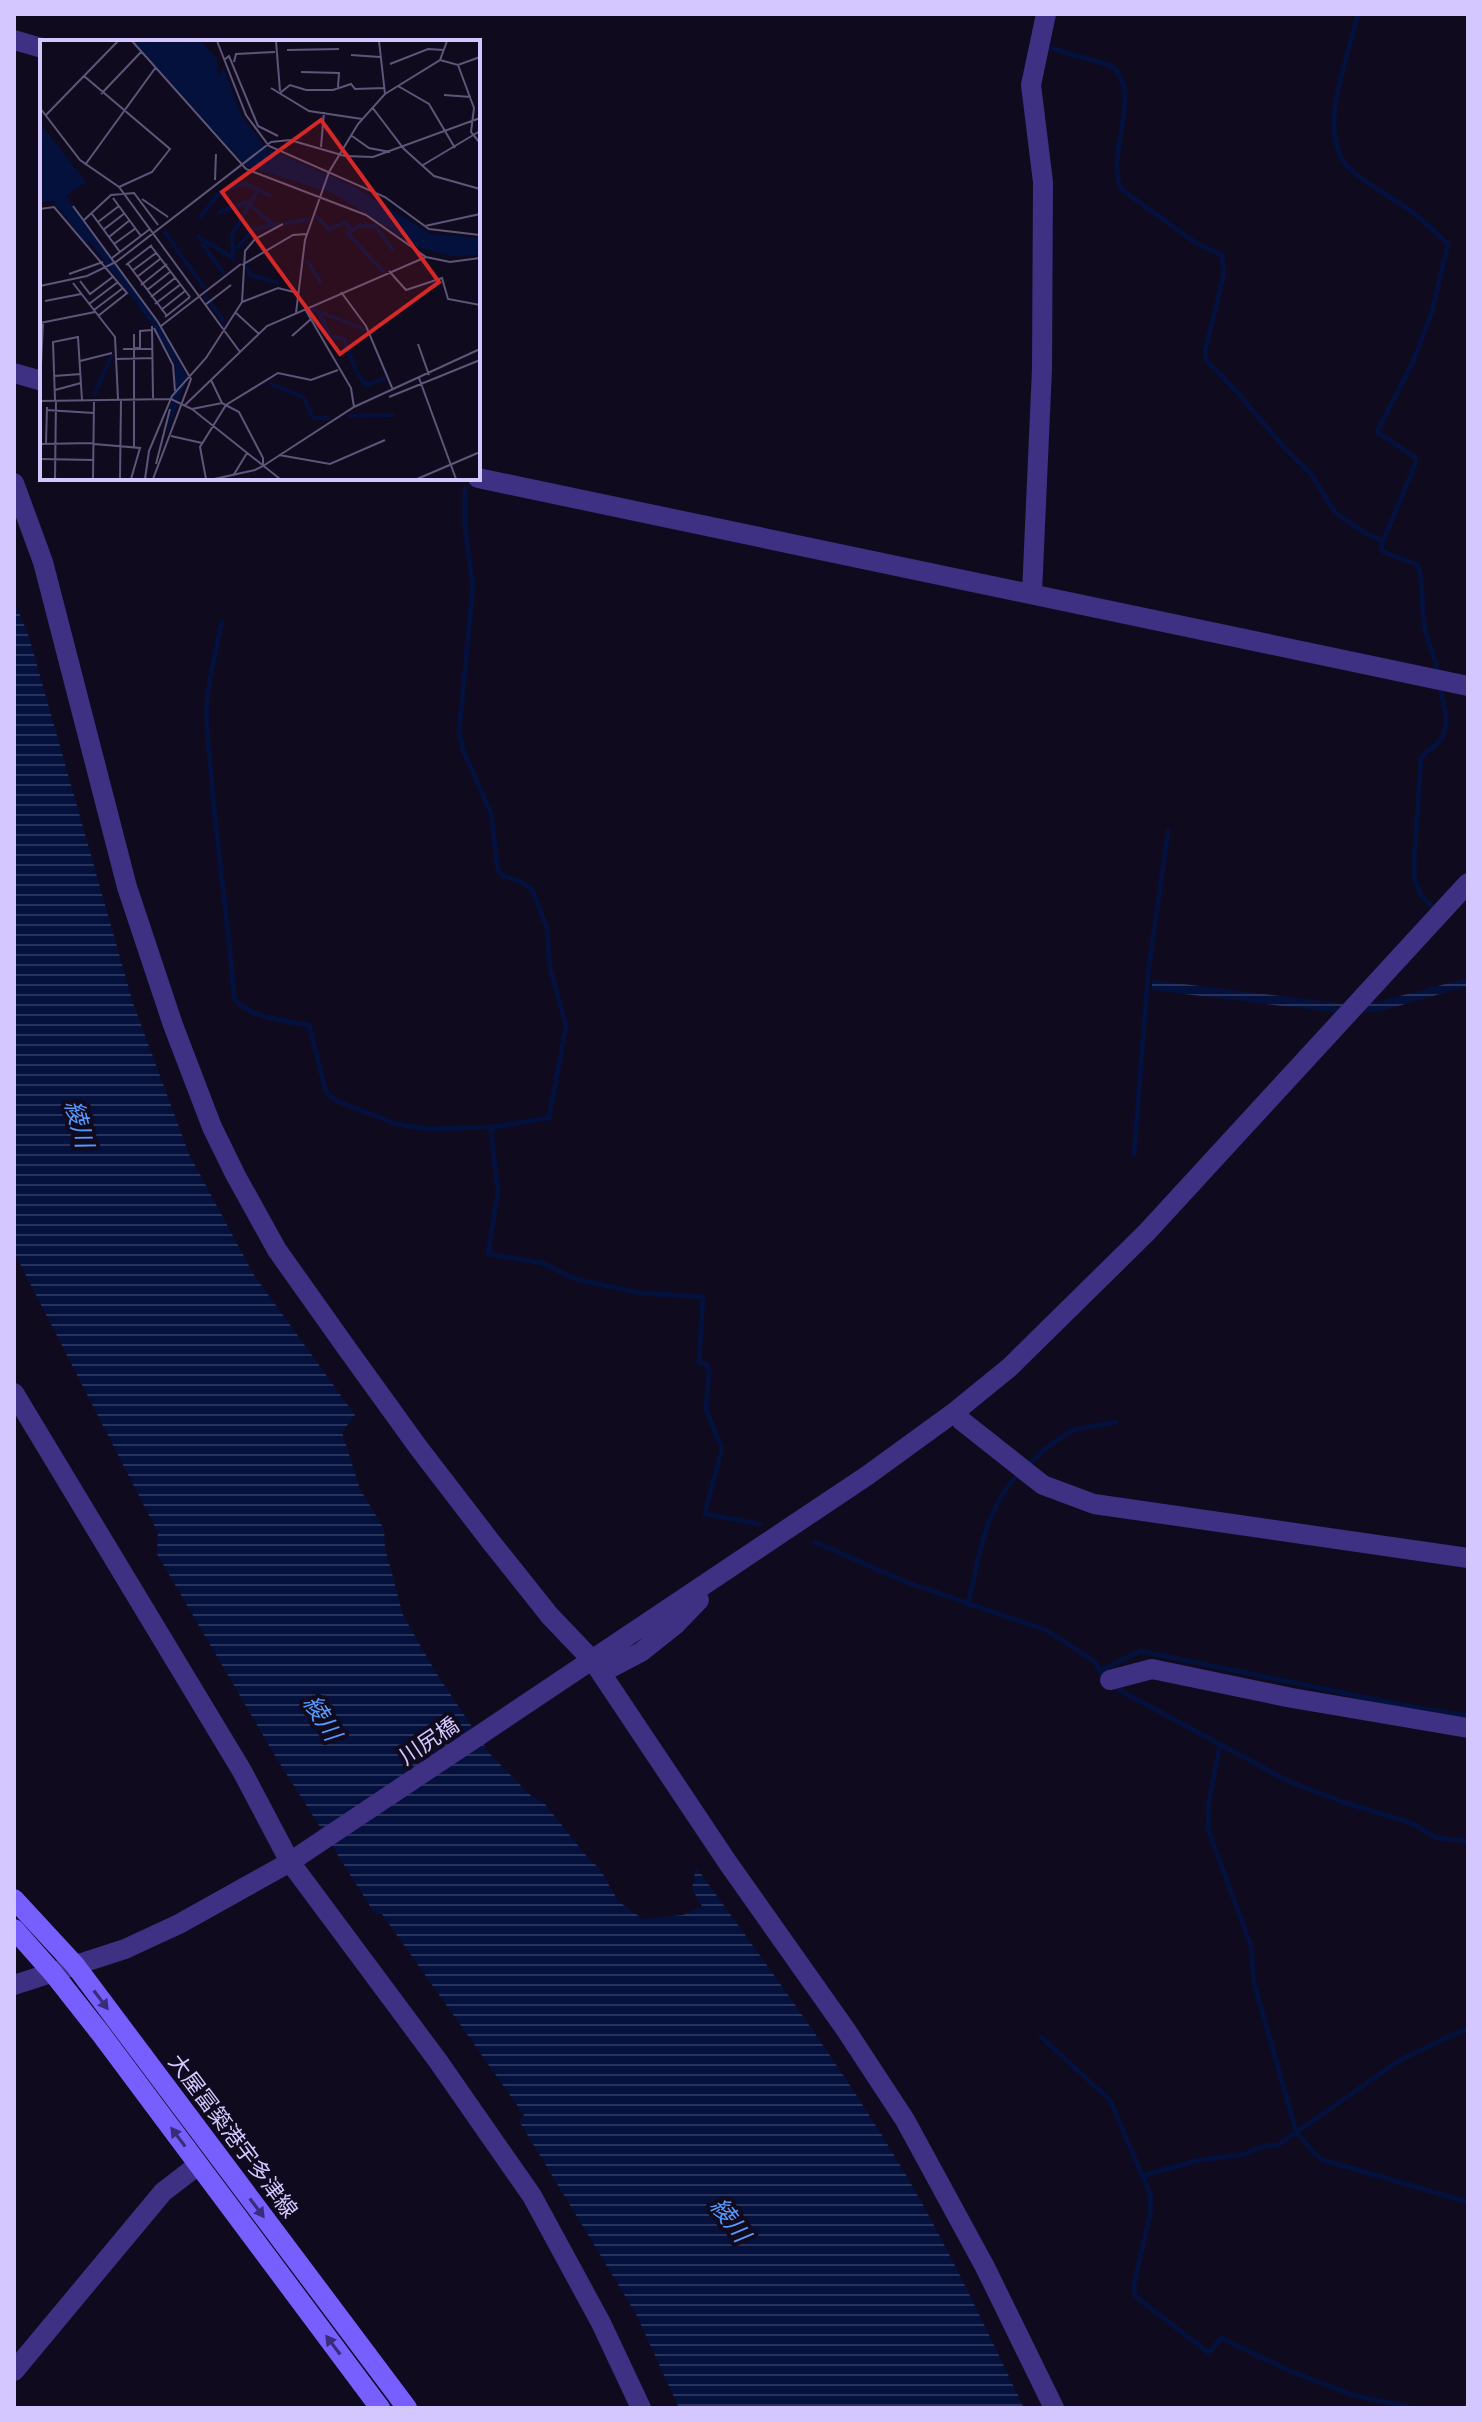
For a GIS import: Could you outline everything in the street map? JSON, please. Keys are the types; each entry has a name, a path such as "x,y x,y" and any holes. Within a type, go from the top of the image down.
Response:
{"main road":[{"name":"大屋冨築港宇多津線","path":"14,1899 75,1965 407,2408"},
{"name":"大屋冨築港宇多津線","path":"14,1929 53,1973 380,2408"}],"street":[{"path":"1032,593 1042,369 1043,182 1031,85 1046,14"},
{"path":"14,40 40,47"},
{"path":"14,373 40,380"},
{"path":"480,478 1468,686"},
{"path":"14,483 43,562 127,887 173,1025 212,1127 236,1176 277,1250 418,1447 592,1668 846,2030 905,2120 985,2267 1054,2408"},
{"name":"川尻橋","path":"14,1985 125,1949 179,1924 296,1858 592,1668 708,1583 868,1475 956,1411 1010,1367 1147,1232 1464,896"},
{"path":"14,1393 296,1858 532,2196 601,2323 641,2408"},
{"path":"956,1411 962,1421 1043,1485 1094,1504 1468,1558"},
{"path":"1110,1680 1152,1669 1307,1701 1468,1728"},
{"path":"14,2371 163,2192 198,2165"}],"water":[{"name":"綾川","path":"14,601 29,637 133,1003 189,1154 254,1275 355,1415 342,1432 360,1489 384,1529 385,1547 403,1615 435,1671 490,1754 530,1795 544,1803 600,1869 618,1901 643,1919 683,1915 702,1906 692,1889 696,1867 806,2021 885,2139 968,2292 1024,2408 679,2408 636,2314 519,2121 524,2115 382,1914 375,1914 277,1759 157,1554 158,1533 14,1252"},
{"path":"1468,978 1468,986 1377,1012 1339,1013 1152,990 1152,980 1345,1004 1377,1002"}],"waterway":[{"path":"1358,14 1334,116 1340,154 1357,175 1416,215 1448,244 1432,312 1413,362 1377,432 1416,458 1383,541"},
{"path":"1047,47 1112,66 1121,78 1125,92 1117,158 1121,189 1197,244 1222,255 1224,273 1205,351 1206,360 1311,474 1335,512 1361,531 1383,541 1381,549 1384,552 1418,565 1425,629 1438,673"},
{"path":"222,622 210,680 207,721 234,998 240,1005 258,1014 309,1025 326,1092 337,1101 396,1124 429,1129 493,1127 549,1118 566,1026 550,968 547,929 532,889 503,876 498,870 491,813 463,750 459,732 473,587 465,528 465,489"},
{"path":"1433,907 1421,896 1415,881 1414,863 1421,758 1441,739 1445,727 1440,687"},
{"path":"1134,1155 1148,974 1168,831"},
{"path":"493,1127 498,1191 488,1254 542,1263 575,1279 640,1293 703,1297 699,1363 707,1364 706,1410 722,1448 705,1514 760,1524"},
{"path":"1026,1467 1072,1430 1116,1422"},
{"path":"968,1605 990,1519 1019,1473"},
{"path":"815,1542 906,1582 1046,1630 1095,1662 1105,1679"},
{"path":"1100,1671 1140,1651 1468,1716"},
{"path":"1112,1686 1290,1782 1411,1823 1437,1838 1468,1841"},
{"path":"1220,1745 1209,1801 1208,1829 1251,1946 1254,1983 1296,2131 1323,2160 1468,2202"},
{"path":"1142,2176 1199,2160 1245,2154 1264,2146 1278,2145 1400,2060 1468,2028"},
{"path":"1041,2037 1110,2100 1151,2196 1150,2215 1134,2284 1135,2296 1209,2353 1221,2338 1290,2371 1353,2395 1414,2408"}]}
